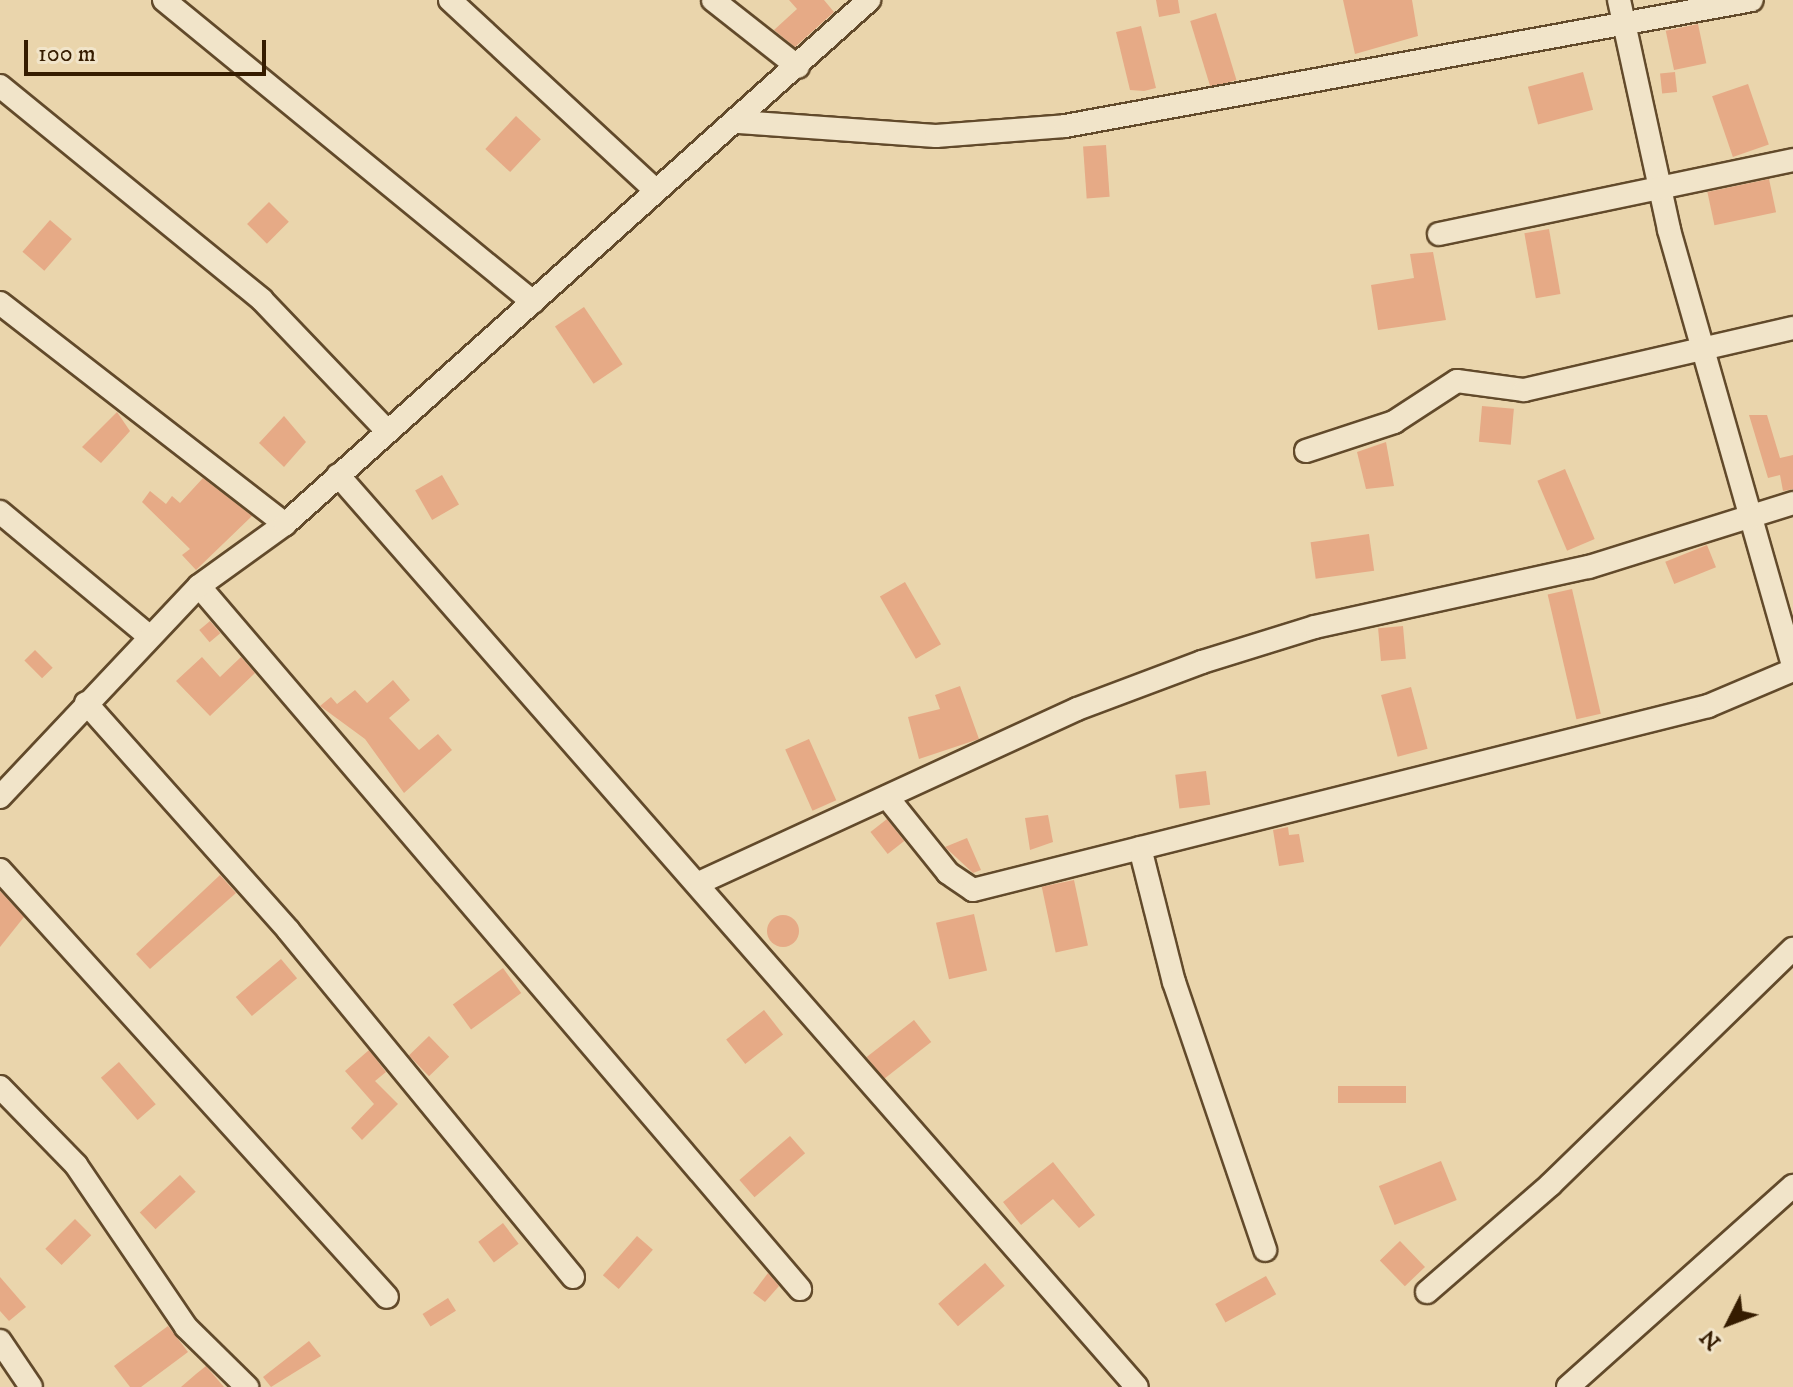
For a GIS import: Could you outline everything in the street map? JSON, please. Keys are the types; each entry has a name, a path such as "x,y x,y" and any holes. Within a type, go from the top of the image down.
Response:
{"street":[{"path":"164,0 533,302"},
{"path":"450,0 654,189"},
{"path":"713,0 798,67"},
{"path":"0,797 199,586 285,524 654,189 739,122 869,0"},
{"path":"887,797 948,873 973,890 1708,706 1793,668 1746,514 1658,188 1619,0"},
{"path":"739,122 936,136 1065,126 1752,0"},
{"path":"0,86 262,300 388,432"},
{"path":"1439,234 1793,160"},
{"path":"0,303 285,524"},
{"path":"1306,451 1394,422 1457,381 1524,390 1699,344 1793,328"},
{"path":"338,475 701,882 874,1091 1137,1387"},
{"path":"701,882 1077,709 1202,662 1315,627 1589,567 1746,514 1793,503"},
{"path":"0,512 149,636"},
{"path":"199,586 800,1289"},
{"path":"86,703 288,930 573,1277"},
{"path":"1140,848 1174,982 1265,1250"},
{"path":"0,870 387,1297"},
{"path":"1427,1292 1550,1185 1793,949"},
{"path":"0,1087 76,1165 186,1327 247,1387"},
{"path":"1568,1387 1793,1186"},
{"path":"0,1341 31,1387"}],"building":[{"path":"789,0 824,0 834,12 795,47 774,30 797,9"},
{"path":"1156,0 1178,0 1180,13 1159,17"},
{"path":"1343,0 1412,0 1418,36 1355,54"},
{"path":"1216,13 1236,80 1211,88 1190,21"},
{"path":"1698,24 1706,63 1674,70 1666,31"},
{"path":"1141,26 1156,88 1144,91 1130,90 1116,32"},
{"path":"1583,72 1593,110 1538,124 1528,87"},
{"path":"1675,72 1677,92 1662,93 1660,74"},
{"path":"1748,84 1769,145 1733,157 1712,96"},
{"path":"516,116 541,139 510,172 485,149"},
{"path":"1106,145 1110,197 1087,198 1083,147"},
{"path":"1769,179 1776,212 1714,225 1707,192"},
{"path":"269,202 289,222 267,244 247,224"},
{"path":"50,220 72,239 44,271 22,252"},
{"path":"1549,229 1560,294 1536,298 1524,233"},
{"path":"1433,252 1446,320 1378,330 1371,285 1414,278 1410,254"},
{"path":"584,307 623,364 594,384 555,327"},
{"path":"1482,406 1514,409 1511,445 1479,442"},
{"path":"117,412 130,431 101,463 82,447"},
{"path":"1749,415 1767,415 1780,458 1793,455 1793,489 1783,491 1780,475 1768,478"},
{"path":"284,416 306,442 284,467 259,443"},
{"path":"1386,442 1394,486 1366,489 1357,452"},
{"path":"1565,469 1595,539 1567,551 1537,481"},
{"path":"442,475 459,504 432,520 415,490"},
{"path":"203,478 252,516 196,570 182,555 190,549 142,502 150,491 166,504 172,496 180,503"},
{"path":"1369,534 1374,571 1316,579 1311,542"},
{"path":"1707,545 1716,567 1674,584 1665,562"},
{"path":"905,582 941,644 916,659 880,596"},
{"path":"1572,589 1601,714 1576,719 1548,595"},
{"path":"210,621 220,633 210,642 199,630"},
{"path":"1403,626 1406,659 1381,661 1378,628"},
{"path":"35,650 53,668 42,678 24,661"},
{"path":"202,657 220,677 241,657 255,673 210,716 176,681"},
{"path":"393,680 410,700 389,718 419,750 438,734 452,750 404,793 365,739 320,706 331,697 337,704 355,690 367,703"},
{"path":"960,686 979,739 919,759 908,717 940,709 935,695"},
{"path":"1411,687 1428,749 1398,757 1381,695"},
{"path":"809,739 836,800 812,811 785,750"},
{"path":"1206,771 1210,805 1179,809 1175,775"},
{"path":"1048,815 1053,842 1030,850 1025,818"},
{"path":"887,819 904,841 888,854 870,832"},
{"path":"1288,827 1289,835 1299,834 1304,862 1279,866 1273,830"},
{"path":"967,838 981,870 973,873 945,847"},
{"path":"220,875 236,893 150,969 136,954"},
{"path":"1074,880 1088,946 1056,952 1042,887"},
{"path":"0,891 24,917 0,947"},
{"path":"974,914 987,971 949,979 936,923"},
{"path":"783,915 794,920 799,931 794,942 783,947 772,942 767,931 772,920"},
{"path":"281,959 297,978 252,1016 236,997"},
{"path":"503,968 521,993 471,1030 453,1004"},
{"path":"764,1010 783,1034 745,1064 726,1040"},
{"path":"914,1020 931,1042 884,1079 867,1057"},
{"path":"429,1036 449,1057 429,1076 409,1055"},
{"path":"369,1050 386,1072 375,1081 398,1104 362,1140 351,1128 374,1104 345,1071"},
{"path":"119,1062 156,1104 138,1120 101,1078"},
{"path":"1338,1086 1406,1086 1406,1103 1338,1103"},
{"path":"790,1136 805,1153 755,1197 739,1180"},
{"path":"1441,1161 1457,1200 1395,1225 1379,1186"},
{"path":"1053,1162 1095,1215 1079,1228 1053,1199 1021,1225 1003,1202"},
{"path":"180,1175 196,1192 155,1229 140,1213"},
{"path":"75,1219 91,1235 62,1265 45,1249"},
{"path":"503,1223 519,1244 494,1262 478,1242"},
{"path":"637,1236 653,1250 619,1289 603,1275"},
{"path":"1400,1241 1425,1267 1405,1286 1380,1260"},
{"path":"985,1263 1005,1286 958,1326 938,1304"},
{"path":"768,1273 779,1286 765,1302 753,1293"},
{"path":"1266,1276 1276,1294 1225,1322 1215,1304"},
{"path":"0,1277 26,1307 9,1321 0,1311"},
{"path":"448,1298 456,1311 431,1327 423,1314"},
{"path":"168,1326 188,1352 141,1387 130,1387 114,1366"},
{"path":"309,1341 321,1356 271,1387 263,1377"},
{"path":"206,1366 224,1387 181,1387 196,1374"}]}
